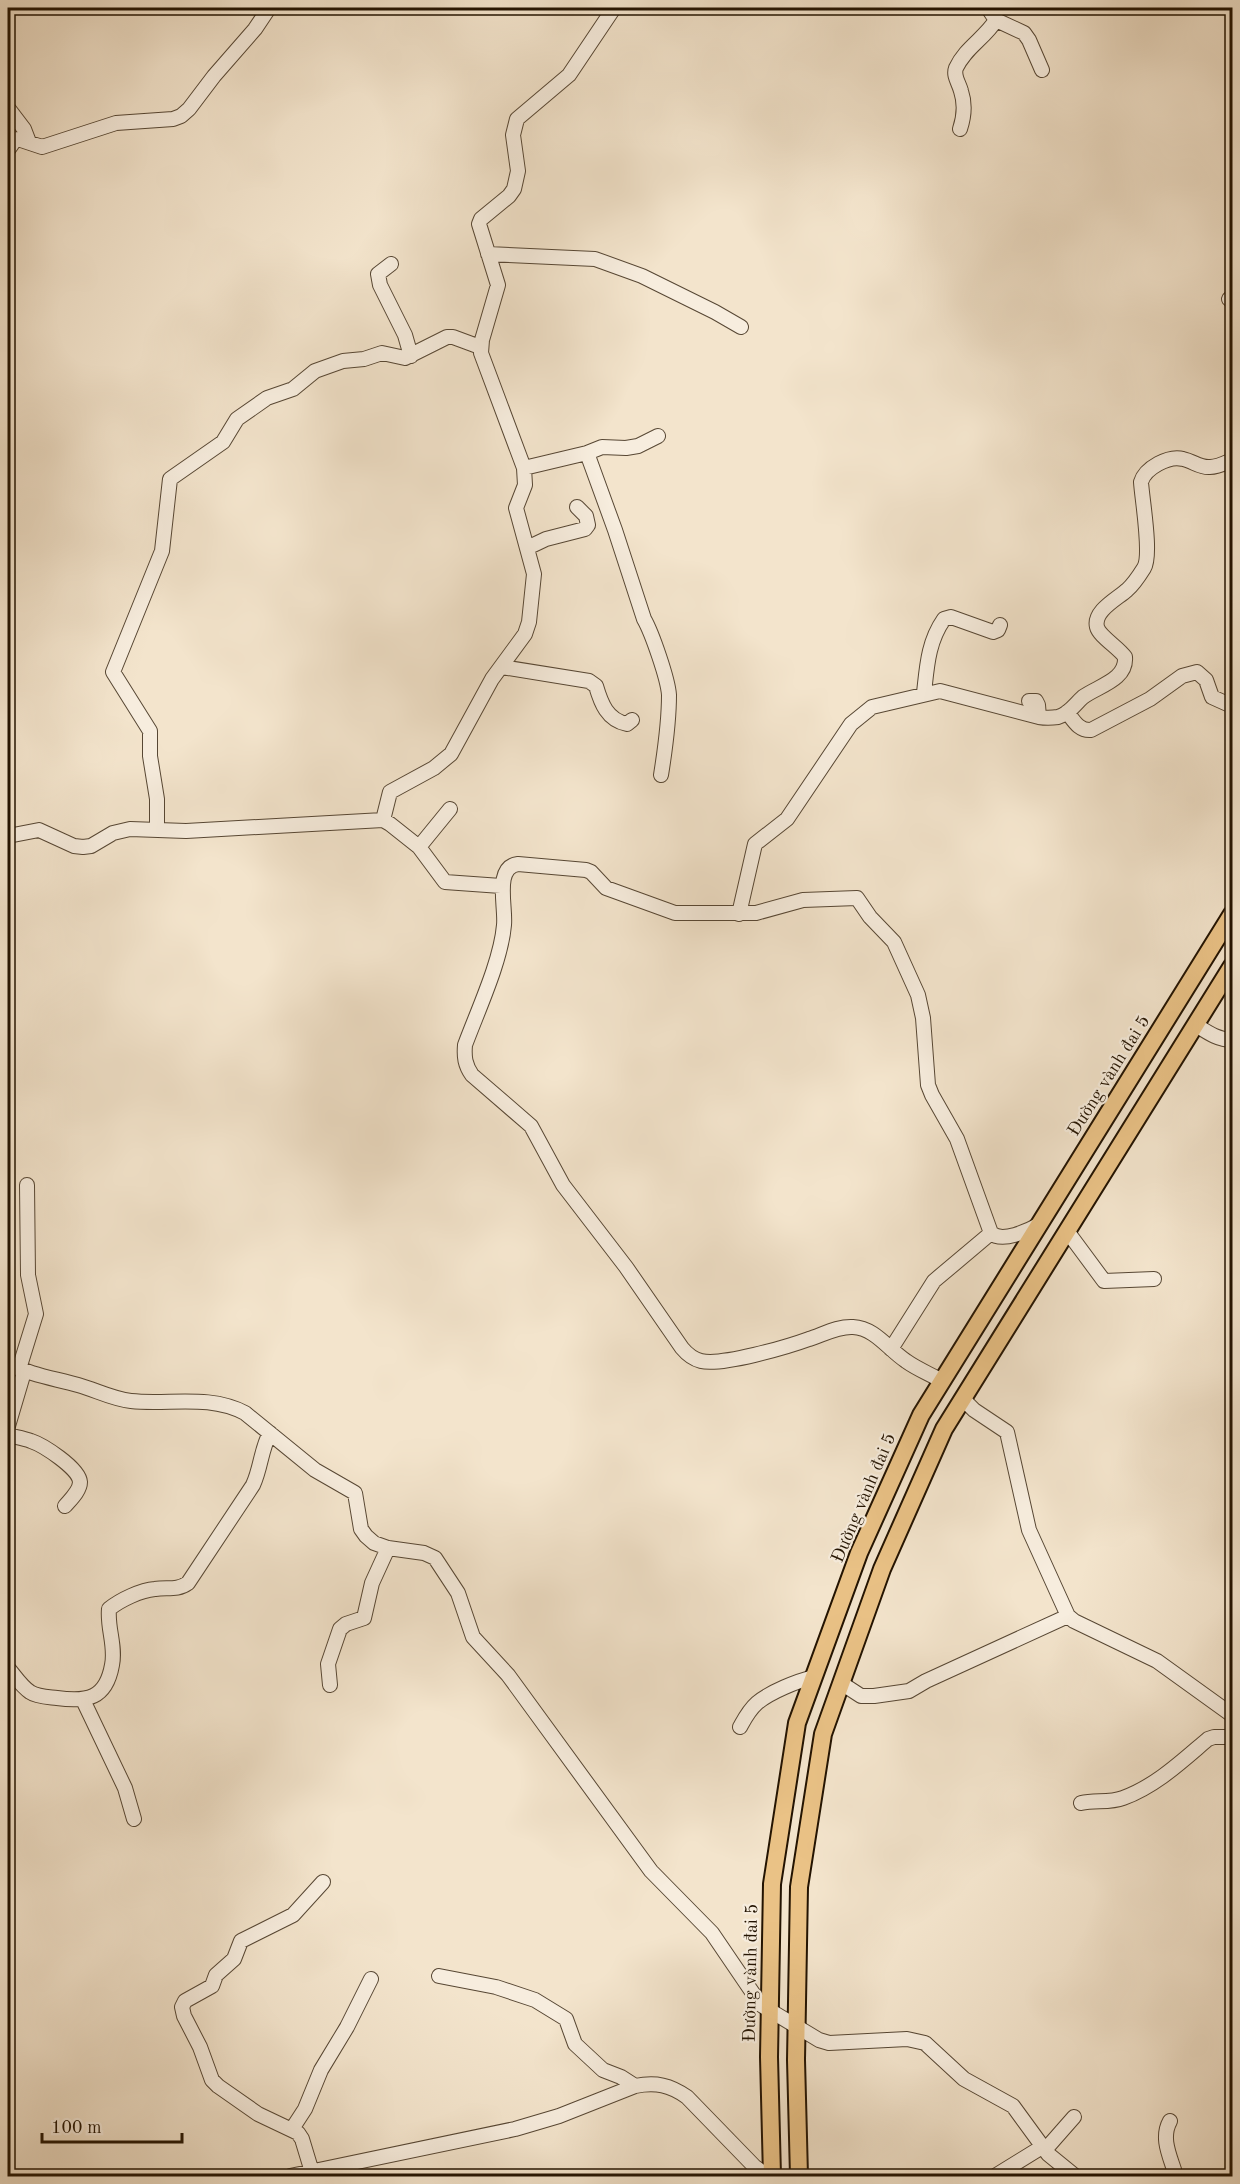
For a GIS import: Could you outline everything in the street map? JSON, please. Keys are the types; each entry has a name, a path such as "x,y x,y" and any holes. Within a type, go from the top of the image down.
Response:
{"main road":[{"name":"Đường vành đai 5","path":"772,2176 769,2011 772,1884 798,1723 859,1553 921,1415 1233,914"},
{"path":"799,2176 796,2027 799,1887 823,1734 841,1683 882,1569 944,1429 1233,966"}],"street":[{"path":"8,150 18,139 37,146 47,146 116,123 173,119 182,116 255,29 269,8"},
{"path":"383,820 390,792 434,768 451,754 488,686 525,634 529,622 534,574 516,508 525,485 525,468 483,361 480,347 498,285 479,224 481,219 509,196 514,189 518,171 513,135 517,119 522,112 569,75 614,8"},
{"path":"988,8 996,20 1024,33 1042,70"},
{"path":"960,129 964,111 962,92 955,75 956,68 971,45 992,28 996,20"},
{"path":"8,108 24,129 29,142"},
{"path":"488,254 595,259 642,276 741,327"},
{"path":"391,264 378,273 380,285 405,334 411,356"},
{"path":"157,830 157,798 150,756 150,731 113,672 162,551 170,479 223,442 237,419 267,398 293,389 315,371 343,361 382,353 402,358 411,356 439,339 447,337 480,347"},
{"path":"525,468 587,453 602,447 638,446 658,436"},
{"path":"587,453 644,619 651,630 668,684 667,725 661,775"},
{"path":"739,914 755,844 786,819 851,724 872,707 940,691 1039,717 1058,717 1082,698 1108,684 1123,669 1125,657 1099,632 1096,626 1102,610 1133,584 1146,564 1147,546 1142,478 1146,472 1175,458 1209,467 1233,460"},
{"path":"527,548 585,529 588,520 577,507"},
{"path":"924,693 929,648 934,633 944,619 951,618 993,632 998,630 1000,625"},
{"path":"502,667 564,675 589,681 596,686 601,702 610,716 627,724 632,720"},
{"path":"1067,712 1080,728 1085,731 1092,730 1149,699 1182,676 1197,672 1206,680 1212,697 1233,705"},
{"path":"1029,701 1036,701 1039,717"},
{"path":"419,847 450,809"},
{"path":"8,836 39,830 74,846 83,847 92,846 121,830 186,831 383,820 419,847 445,882 501,886"},
{"path":"942,1381 908,1362 873,1333 851,1326 839,1328 796,1344 724,1361 700,1361 690,1356 682,1348 626,1267 563,1185 531,1126 472,1075 466,1067 465,1045 502,939 505,909 501,886 507,869 512,865 586,870 591,872 606,888 667,911 739,914 766,911 803,900 852,897 860,900 870,917 889,936 913,985 921,1007 928,1085 957,1139 991,1233 996,1237 1002,1237 1040,1224"},
{"path":"1196,1025 1214,1036 1233,1040"},
{"path":"8,1426 17,1368 36,1314 28,1275 27,1185"},
{"path":"1067,1231 1104,1281 1154,1279"},
{"path":"891,1349 934,1281 991,1233"},
{"path":"17,1368 128,1401 221,1403 245,1413 315,1470 355,1493 362,1529 374,1543 388,1548 424,1553 435,1558 458,1593 474,1637 508,1675 651,1870 712,1933 756,1998 769,2011 819,2040 829,2043 907,2039 925,2043 964,2079 1013,2106 1043,2149 1075,2176"},
{"path":"963,1399 974,1410 1007,1432 1029,1530 1068,1616 1157,1661 1233,1715"},
{"path":"8,1668 27,1690 36,1695 83,1700 98,1693 104,1686 112,1667 114,1647 109,1609 146,1590 176,1589 188,1583 254,1485 264,1446 270,1433"},
{"path":"8,1435 31,1441 51,1451 75,1472 80,1481 79,1488 65,1506"},
{"path":"330,1685 328,1664 340,1629 342,1626 364,1618 372,1583 388,1548"},
{"path":"841,1683 861,1696 909,1691 1068,1616"},
{"path":"740,1727 748,1712 758,1702 800,1681 814,1677"},
{"path":"83,1700 124,1788 134,1819"},
{"path":"1081,1803 1123,1798 1157,1780 1208,1739 1233,1737"},
{"path":"312,2172 302,2139 292,2129 258,2114 218,2086 208,2073 200,2047 184,2016 182,2007 185,2001 212,1986 216,1975 231,1962 241,1941 293,1915 323,1882"},
{"path":"439,1976 496,1987 535,2000 566,2019 574,2044 603,2070 635,2086"},
{"path":"292,2129 305,2109 321,2070 371,1979"},
{"path":"290,2176 515,2129 559,2116 635,2086 663,2084 687,2097 754,2166 767,2176"},
{"path":"995,2176 1043,2149 1074,2117"},
{"path":"1170,2121 1166,2129 1167,2148 1176,2176"}]}
